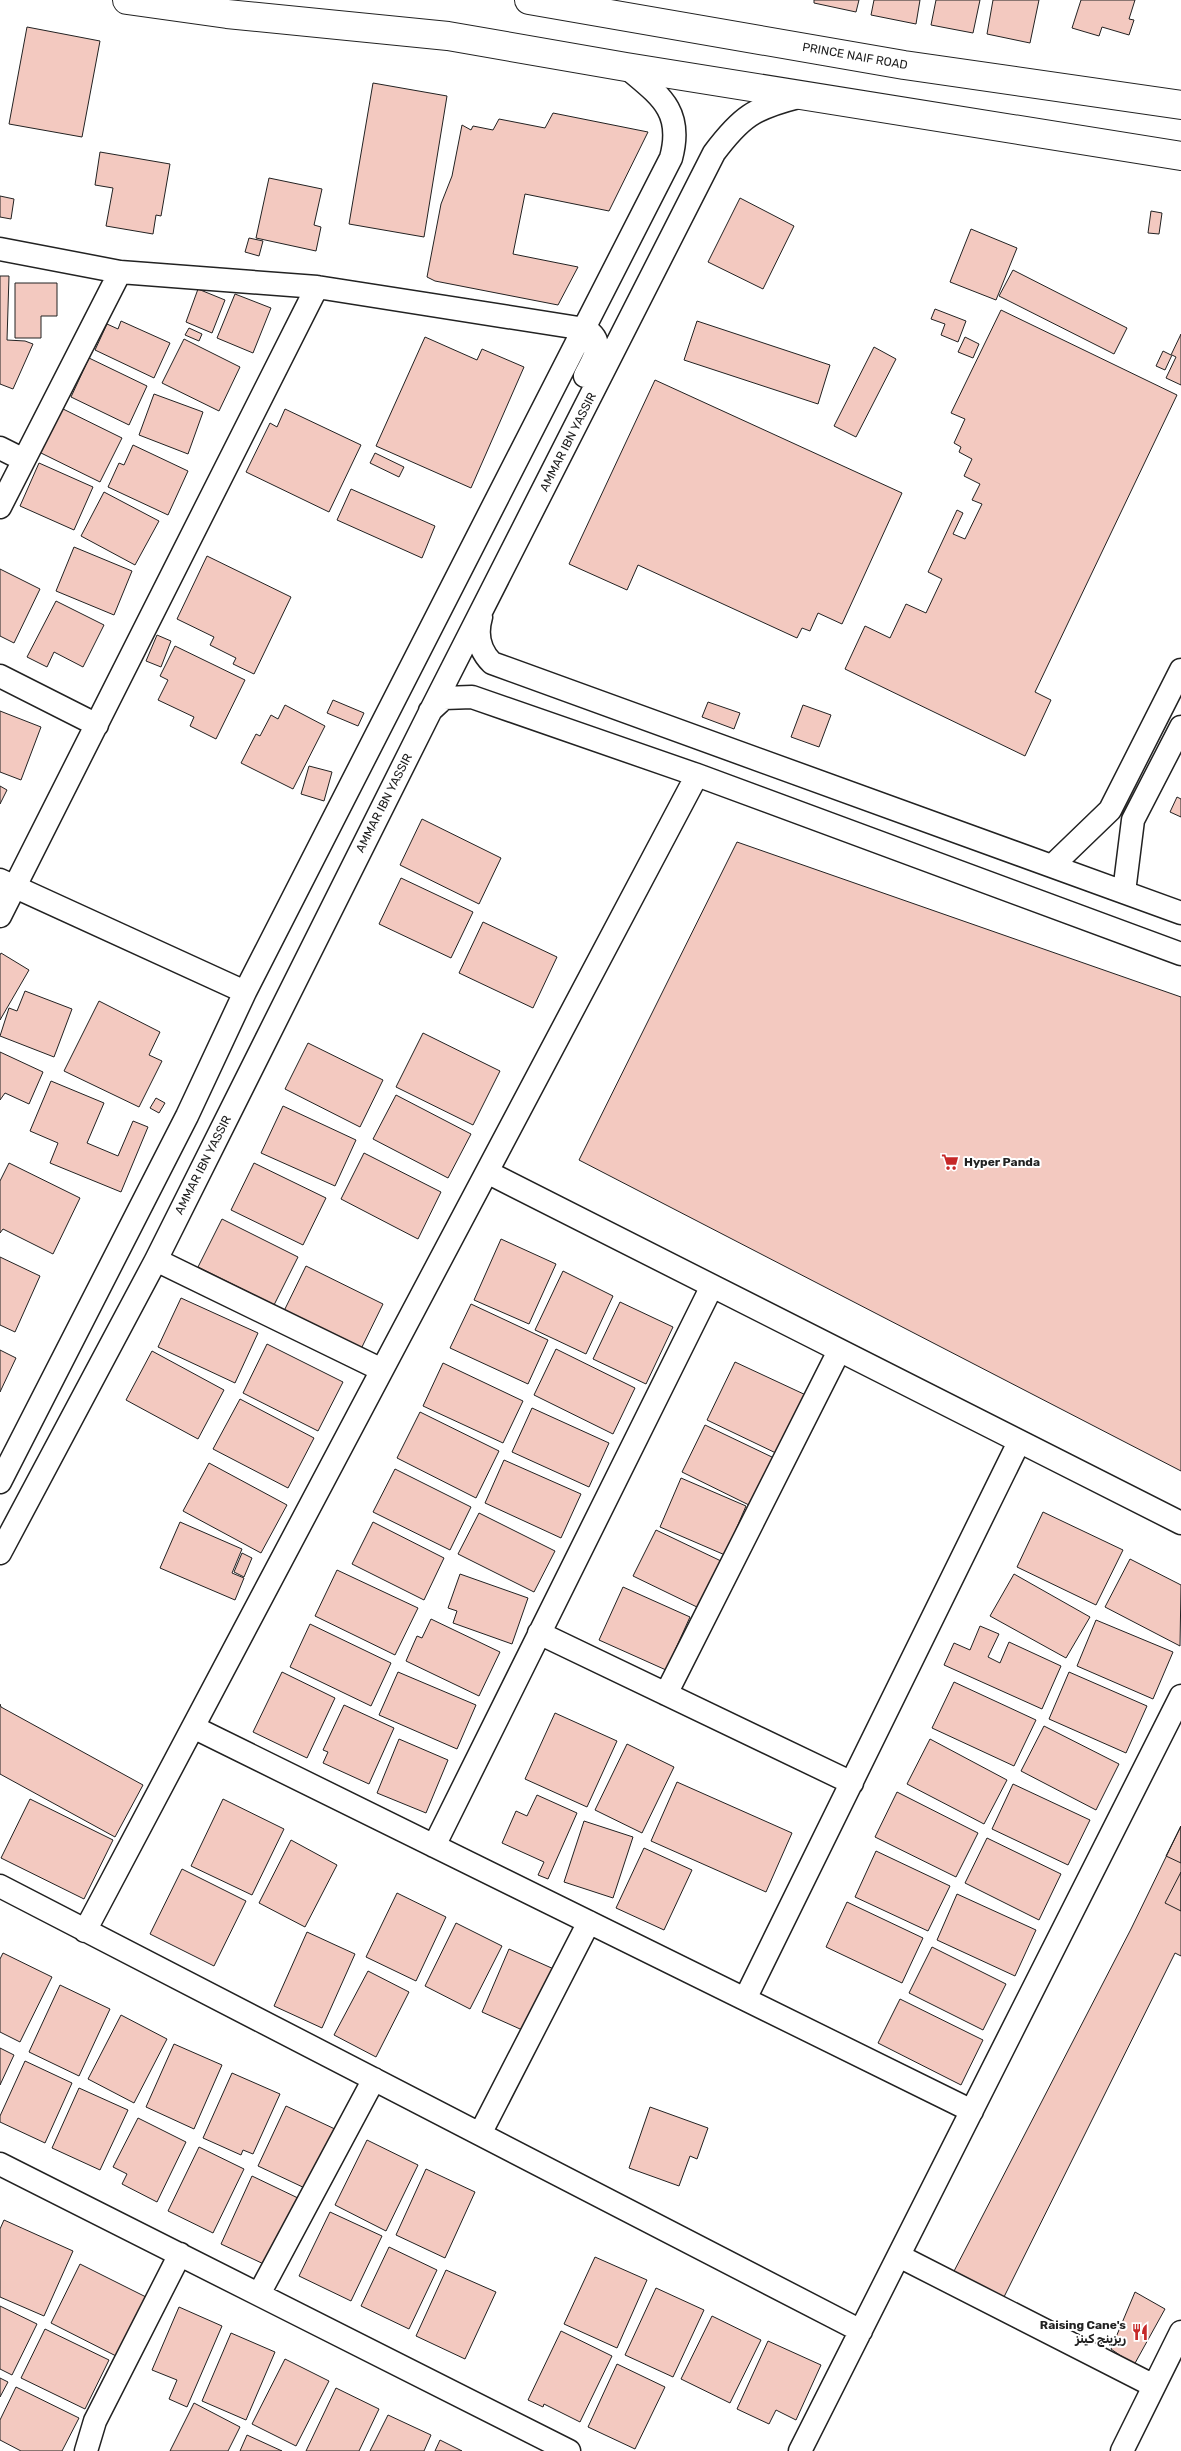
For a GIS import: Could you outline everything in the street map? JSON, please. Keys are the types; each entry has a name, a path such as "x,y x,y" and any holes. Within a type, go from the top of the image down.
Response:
{"main road":[{"path":"127,0 227,14 448,36"},
{"path":"270,0 448,36 626,67 1181,156"},
{"name":"PRINCE NAIF ROAD","path":"529,0 904,65 1181,105"}],"street":[{"path":"0,1482 187,1116 245,992 671,158 675,143 675,127 671,112 661,96 626,67"},
{"name":"AMMAR IBN YASSIR","path":"0,1553 156,1260 430,712 714,154 729,132 747,116 766,105 808,95"},
{"path":"0,249 120,272 317,287 585,329 593,333 597,351 551,442 529,517"},
{"path":"0,507 120,272"},
{"path":"0,916 7,883 97,725 317,287"},
{"path":"0,448 24,460"},
{"path":"482,612 478,627 479,643 484,655 492,663 1181,913"},
{"path":"1053,865 1110,810 1181,670"},
{"path":"0,676 97,725"},
{"path":"430,712 444,698 472,698 697,775 1181,954"},
{"path":"1124,892 1133,820 1181,727"},
{"path":"85,1931 697,775"},
{"path":"7,883 245,992"},
{"path":"486,1172 1181,1523"},
{"path":"156,1260 382,1370"},
{"path":"434,1846 712,1286"},
{"path":"666,1694 839,1351"},
{"path":"745,1999 1019,1442"},
{"path":"539,1633 852,1783"},
{"path":"800,2451 1181,1696"},
{"path":"193,1727 972,2111"},
{"path":"0,1886 861,2331"},
{"path":"480,2134 589,1922"},
{"path":"259,2294 374,2080"},
{"path":"0,2164 569,2451"},
{"path":"86,2451 94,2421 180,2254"},
{"path":"899,2256 1154,2386"},
{"path":"1122,2451 1181,2332"}],"building":[{"path":"814,0 859,0 856,12 814,3"},
{"path":"874,0 920,0 916,24 871,15"},
{"path":"936,0 980,0 973,33 931,25"},
{"path":"993,0 1039,0 1030,43 987,34"},
{"path":"1081,0 1135,0 1129,19 1134,20 1129,35 1102,27 1099,36 1072,28"},
{"path":"27,27 100,41 82,137 9,124"},
{"path":"373,83 447,96 424,237 349,224"},
{"path":"553,113 648,132 609,211 525,194 513,254 578,267 558,305 435,281 427,277 441,204 452,176 462,125 471,130 473,126 493,130 499,119 545,128"},
{"path":"100,152 170,164 161,216 156,215 153,234 106,226 113,188 95,185"},
{"path":"269,178 322,189 314,225 321,227 316,251 256,238"},
{"path":"0,196 14,199 11,219 0,217"},
{"path":"740,198 794,226 763,289 708,262"},
{"path":"1151,211 1162,213 1159,234 1148,233"},
{"path":"971,229 1017,248 996,300 950,282"},
{"path":"249,238 263,241 259,256 245,252"},
{"path":"1013,270 1127,328 1114,354 999,296"},
{"path":"0,276 9,276 7,340 25,341 33,344 13,389 0,384"},
{"path":"15,283 57,283 57,316 41,316 41,338 15,338"},
{"path":"198,289 225,300 212,333 186,322"},
{"path":"235,294 271,308 253,353 217,338"},
{"path":"935,309 966,321 958,342 941,335 945,324 931,319"},
{"path":"1001,310 1177,395 1035,692 1051,700 1025,756 845,669 865,626 890,638 906,604 926,613 942,579 928,572 957,510 963,513 953,534 965,539 982,504 972,500 980,484 964,476 972,459 959,452 961,447 954,443 965,419 951,413"},
{"path":"121,321 170,343 154,378 95,350 107,324 118,329"},
{"path":"697,321 830,365 818,404 684,360"},
{"path":"189,328 202,334 199,341 185,335"},
{"path":"1181,334 1181,385 1166,378 1176,357 1172,355 1165,370 1156,366 1163,351 1171,355"},
{"path":"425,337 477,360 482,349 524,367 471,488 376,446"},
{"path":"965,337 979,344 973,358 958,352"},
{"path":"184,339 240,367 219,411 162,383"},
{"path":"874,347 896,359 856,437 834,426"},
{"path":"89,358 147,386 129,425 71,397"},
{"path":"655,380 902,493 842,624 818,613 810,631 802,628 797,638 638,565 627,590 569,564"},
{"path":"154,394 203,412 188,454 139,435"},
{"path":"57,406 122,438 100,482 39,452"},
{"path":"285,409 361,445 329,512 246,472 270,423 277,427"},
{"path":"133,445 188,471 168,515 108,487 119,463 124,465"},
{"path":"375,453 404,467 399,477 370,463"},
{"path":"39,463 93,487 74,530 20,506"},
{"path":"351,489 435,526 422,558 337,520"},
{"path":"104,492 159,521 135,565 81,536"},
{"path":"74,547 132,571 114,615 56,591"},
{"path":"207,556 291,597 254,674 233,664 236,658 210,645 214,637 177,619"},
{"path":"0,569 40,589 14,643 0,636"},
{"path":"56,601 104,625 83,667 54,652 47,667 27,657"},
{"path":"157,635 171,641 161,667 146,661"},
{"path":"175,646 245,680 216,739 190,726 194,717 158,700 168,680 160,676"},
{"path":"333,700 364,713 358,726 327,713"},
{"path":"708,702 740,713 734,729 702,717"},
{"path":"285,705 325,726 293,789 241,763 256,734 260,736 271,715 278,719"},
{"path":"803,705 831,715 819,747 791,737"},
{"path":"0,711 41,727 21,780 0,772"},
{"path":"309,766 332,772 324,801 301,794"},
{"path":"0,786 7,790 0,804"},
{"path":"1177,797 1181,799 1181,817 1170,812"},
{"path":"422,819 501,858 479,904 400,865"},
{"path":"737,842 1181,997 1181,1471 579,1160"},
{"path":"401,878 473,912 451,958 379,924"},
{"path":"483,922 557,957 533,1008 459,973"},
{"path":"1,953 29,970 0,1020 0,955"},
{"path":"25,991 72,1009 54,1057 0,1036 9,1008 17,1011"},
{"path":"99,1001 160,1032 149,1055 162,1061 139,1107 64,1071"},
{"path":"423,1033 500,1071 473,1125 396,1087"},
{"path":"308,1043 383,1080 360,1127 285,1089"},
{"path":"0,1052 43,1072 29,1104 5,1093 0,1100"},
{"path":"51,1081 104,1103 87,1143 118,1156 133,1121 148,1127 121,1192 50,1163 58,1143 30,1131"},
{"path":"396,1095 471,1134 448,1178 373,1139"},
{"path":"156,1098 165,1103 159,1113 150,1108"},
{"path":"283,1106 356,1140 335,1186 261,1153"},
{"path":"364,1153 441,1192 418,1239 341,1199"},
{"path":"9,1163 80,1198 53,1254 3,1229 0,1233 0,1181"},
{"path":"254,1163 326,1198 303,1245 231,1210"},
{"path":"222,1219 298,1257 274,1305 198,1267"},
{"path":"501,1239 556,1264 529,1324 474,1300"},
{"path":"0,1257 40,1276 15,1332 0,1325"},
{"path":"306,1266 383,1304 360,1351 283,1313"},
{"path":"563,1271 613,1296 586,1354 535,1330"},
{"path":"181,1298 258,1333 235,1383 158,1347"},
{"path":"620,1302 673,1327 646,1384 593,1359"},
{"path":"471,1304 548,1340 528,1384 450,1348"},
{"path":"267,1344 343,1382 318,1431 243,1393"},
{"path":"556,1349 635,1388 613,1434 534,1395"},
{"path":"0,1350 16,1358 0,1392"},
{"path":"152,1351 224,1390 198,1439 126,1400"},
{"path":"735,1362 808,1396 780,1455 707,1420"},
{"path":"443,1363 523,1401 503,1443 423,1406"},
{"path":"240,1399 314,1438 288,1488 213,1449"},
{"path":"532,1408 609,1443 589,1487 512,1452"},
{"path":"420,1412 499,1451 476,1498 397,1458"},
{"path":"705,1425 774,1458 751,1506 682,1472"},
{"path":"504,1460 581,1494 561,1538 485,1503"},
{"path":"209,1463 287,1505 261,1553 183,1511"},
{"path":"395,1469 471,1507 450,1550 373,1512"},
{"path":"681,1478 746,1506 725,1555 660,1527"},
{"path":"1043,1512 1123,1550 1096,1605 1017,1567"},
{"path":"479,1513 555,1551 534,1592 458,1554"},
{"path":"180,1522 242,1549 232,1573 244,1578 235,1600 160,1568"},
{"path":"373,1522 444,1558 424,1600 352,1564"},
{"path":"656,1530 721,1561 699,1608 633,1576"},
{"path":"242,1553 252,1558 244,1577 234,1572"},
{"path":"1130,1559 1181,1585 1180,1646 1105,1607"},
{"path":"337,1570 418,1608 395,1655 315,1616"},
{"path":"460,1574 528,1598 512,1644 453,1623 457,1611 448,1608"},
{"path":"1014,1574 1090,1617 1066,1658 990,1616"},
{"path":"623,1587 690,1617 666,1670 599,1640"},
{"path":"431,1619 500,1652 479,1696 406,1661 417,1636 422,1638"},
{"path":"1096,1620 1173,1652 1153,1699 1077,1666"},
{"path":"310,1624 391,1663 371,1706 290,1667"},
{"path":"980,1626 999,1634 988,1657 1000,1663 1009,1642 1061,1666 1042,1709 944,1665 954,1643 970,1650"},
{"path":"282,1672 335,1698 307,1758 253,1732"},
{"path":"398,1672 476,1705 457,1749 379,1715"},
{"path":"1069,1672 1147,1706 1126,1753 1049,1719"},
{"path":"954,1682 1036,1720 1014,1766 932,1728"},
{"path":"0,1704 1,1707 143,1785 115,1837 0,1774"},
{"path":"344,1705 394,1728 369,1784 323,1763 328,1752 323,1750"},
{"path":"555,1713 617,1741 587,1807 525,1779"},
{"path":"1044,1726 1119,1764 1096,1810 1021,1771"},
{"path":"399,1739 448,1760 426,1813 377,1793"},
{"path":"930,1739 1007,1780 984,1824 907,1784"},
{"path":"627,1744 674,1767 642,1833 595,1810"},
{"path":"677,1782 792,1833 766,1892 651,1841"},
{"path":"1013,1784 1090,1820 1068,1865 992,1829"},
{"path":"897,1792 978,1833 956,1877 875,1837"},
{"path":"537,1795 577,1813 548,1879 538,1875 544,1862 502,1843 516,1811 527,1816"},
{"path":"30,1799 113,1840 84,1899 1,1858"},
{"path":"223,1799 284,1829 252,1895 191,1866"},
{"path":"584,1821 633,1837 613,1898 564,1882"},
{"path":"1181,1826 1181,1956 1175,1953 1001,2303 952,2275 1131,1929"},
{"path":"1181,1826 1181,1863 1166,1856"},
{"path":"987,1838 1061,1874 1039,1920 965,1883"},
{"path":"291,1840 337,1865 305,1927 259,1903"},
{"path":"644,1848 692,1870 664,1930 616,1908"},
{"path":"876,1851 950,1886 928,1931 855,1897"},
{"path":"182,1869 246,1901 214,1966 150,1934"},
{"path":"1181,1872 1181,1911 1165,1903"},
{"path":"397,1893 446,1917 416,1981 366,1957"},
{"path":"957,1894 1036,1930 1015,1976 937,1940"},
{"path":"847,1902 923,1938 902,1983 826,1947"},
{"path":"456,1923 502,1946 470,2009 425,1986"},
{"path":"307,1932 355,1954 322,2028 274,2006"},
{"path":"932,1947 1006,1984 983,2030 909,1993"},
{"path":"509,1949 556,1970 529,2033 482,2012"},
{"path":"3,1953 52,1977 20,2042 0,2032 0,1959"},
{"path":"368,1971 409,1992 376,2057 334,2035"},
{"path":"60,1985 110,2009 79,2076 29,2052"},
{"path":"900,1999 983,2040 961,2085 878,2043"},
{"path":"121,2015 167,2039 134,2103 88,2079"},
{"path":"174,2044 222,2065 194,2129 146,2107"},
{"path":"0,2048 14,2055 0,2085"},
{"path":"25,2061 72,2083 45,2143 0,2122 0,2116"},
{"path":"232,2073 280,2094 253,2154 243,2150 241,2155 203,2138"},
{"path":"79,2088 128,2110 100,2170 52,2148"},
{"path":"286,2106 337,2130 309,2190 258,2166"},
{"path":"650,2107 708,2128 697,2159 690,2156 679,2186 629,2168"},
{"path":"138,2118 186,2142 157,2202 122,2184 127,2174 113,2167"},
{"path":"367,2140 418,2165 386,2231 335,2205"},
{"path":"199,2147 244,2169 213,2233 168,2211"},
{"path":"426,2169 475,2192 445,2258 396,2235"},
{"path":"252,2176 300,2199 268,2266 221,2244"},
{"path":"330,2212 382,2236 351,2301 299,2276"},
{"path":"4,2220 73,2251 44,2316 0,2297 0,2229"},
{"path":"389,2247 437,2270 409,2329 361,2306"},
{"path":"595,2257 647,2280 617,2348 564,2324"},
{"path":"80,2264 152,2300 122,2359 51,2323"},
{"path":"446,2270 496,2292 465,2359 416,2336"},
{"path":"656,2288 704,2310 673,2377 625,2355"},
{"path":"1135,2292 1165,2309 1134,2365 1111,2349"},
{"path":"0,2306 37,2324 12,2375 0,2369"},
{"path":"179,2307 222,2326 187,2407 169,2399 177,2380 152,2370"},
{"path":"712,2316 761,2340 730,2403 681,2379"},
{"path":"45,2329 109,2360 85,2409 21,2378"},
{"path":"561,2331 612,2356 580,2422 544,2404 543,2407 528,2400"},
{"path":"231,2333 275,2352 246,2420 202,2401"},
{"path":"768,2341 821,2365 796,2420 776,2410 769,2424 737,2409"},
{"path":"285,2359 329,2381 296,2446 252,2424"},
{"path":"617,2364 665,2387 635,2449 588,2427"},
{"path":"0,2378 8,2382 0,2397"},
{"path":"16,2387 79,2418 62,2451 21,2451 0,2440 0,2420"},
{"path":"336,2388 379,2409 359,2451 306,2451"},
{"path":"194,2403 240,2427 228,2451 170,2451"},
{"path":"388,2415 431,2435 424,2451 370,2451"},
{"path":"247,2435 282,2451 240,2451"},
{"path":"440,2440 462,2451 435,2451"}],"place":[{"name":"Hyper Panda","path":"950,1162"},
{"name":"Raising Cane's ريزينج كينز","path":"1140,2332"}]}
